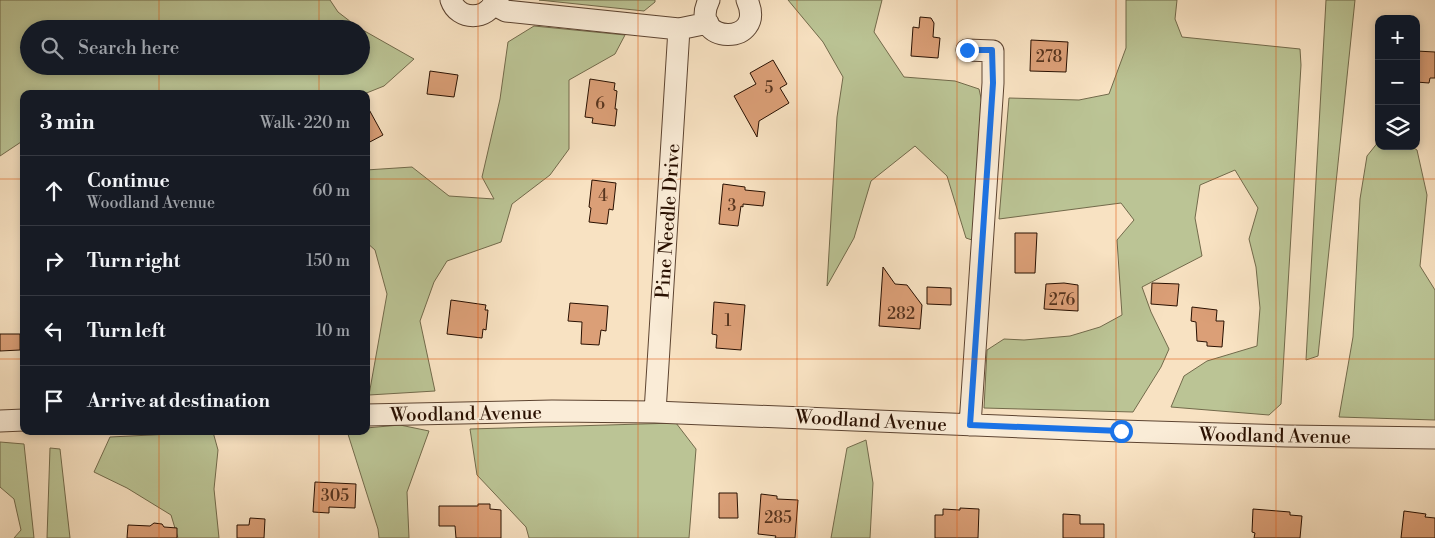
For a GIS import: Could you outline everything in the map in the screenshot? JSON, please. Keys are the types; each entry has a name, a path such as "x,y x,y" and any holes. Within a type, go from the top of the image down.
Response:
{"street":[{"path":"451,0 457,10 469,16 483,14 494,2 506,11 679,29 708,23"},
{"path":"709,0 705,16 708,23 718,33 725,35 740,33 749,22 750,7 747,0"},
{"name":"Pine Needle Drive","path":"655,412 679,29"},
{"path":"967,50 992,50 993,59 993,83 970,425"},
{"name":"Woodland Avenue","path":"370,415 552,411 655,412 1276,436 1435,438"},
{"path":"0,420 20,420"}],"green space":[{"path":"0,0 330,0 338,12 348,20 20,20 20,75 370,75 370,34 414,59 384,86 370,92 370,90 20,90 20,143 0,156"},
{"path":"539,0 655,0 655,2 644,11"},
{"path":"788,0 882,0 874,32 904,77 955,81 979,89 985,116 975,241 966,238 947,176 915,146 871,181 854,238 827,286 837,117 843,77 823,42"},
{"path":"1126,0 1177,0 1175,19 1182,37 1300,49 1301,65 1281,404 1269,415 1171,407 1184,376 1207,361 1257,346 1260,308 1256,267 1249,239 1258,208 1235,170 1200,185 1195,218 1202,256 1142,287 1151,312 1169,349 1161,367 1133,412 984,408 987,350 1004,339 1024,340 1070,336 1100,327 1122,315 1117,240 1134,220 1121,203 999,219 1009,98 1079,100 1109,94 1126,48"},
{"path":"1326,0 1355,0 1318,356 1306,360"},
{"path":"534,26 625,35 615,54 569,80 569,149 550,175 512,204 501,242 447,261 434,282 420,321 435,391 370,395 387,294 375,250 370,246 370,170 412,167 449,196 494,199 482,177 500,99 508,42"},
{"path":"1375,146 1375,150 1417,150 1427,195 1420,266 1435,290 1435,420 1339,417 1353,337 1360,199 1367,156"},
{"path":"676,423 696,449 689,538 529,538 526,527 477,475 470,429"},
{"path":"400,425 429,431 407,492 409,538 379,538 378,529 348,435 370,435 370,428"},
{"path":"214,435 218,450 214,489 219,538 178,538 171,515 127,488 94,472 110,437"},
{"path":"866,440 873,483 870,538 831,538 847,448"},
{"path":"0,442 24,444 34,538 14,538 21,530 14,499 0,487"},
{"path":"50,448 60,449 70,538 47,538"}],"building":[{"path":"920,17 931,18 934,23 933,37 940,38 938,58 911,56 913,27 919,28"},
{"path":"1031,40 1068,42 1066,72 1030,71"},
{"path":"1420,51 1435,52 1435,78 1430,78 1429,83 1420,82"},
{"path":"773,60 787,84 780,88 789,103 759,121 757,137 734,96 756,84 750,73"},
{"path":"430,71 458,75 454,97 427,94"},
{"path":"590,79 615,83 614,90 617,91 615,109 617,109 615,126 592,123 593,118 585,117"},
{"path":"370,111 383,135 370,142"},
{"path":"592,180 616,183 613,210 609,209 607,224 589,222"},
{"path":"723,184 745,187 745,190 765,192 763,206 743,204 743,207 741,206 738,226 719,224"},
{"path":"1015,233 1037,233 1035,273 1015,273"},
{"path":"883,267 895,284 907,285 922,305 920,329 879,326"},
{"path":"1064,283 1078,285 1078,311 1044,309 1046,284"},
{"path":"1152,283 1179,284 1177,306 1151,304"},
{"path":"927,287 951,288 951,305 927,304"},
{"path":"451,300 486,305 485,310 488,310 486,330 483,329 482,338 447,334"},
{"path":"714,302 745,305 741,350 716,348 717,335 712,334"},
{"path":"570,303 608,306 606,331 601,330 599,345 581,344 582,322 568,321"},
{"path":"1192,307 1217,310 1216,321 1224,321 1222,347 1207,346 1207,342 1197,341 1196,322 1191,321"},
{"path":"0,334 20,334 20,350 0,351"},
{"path":"315,482 356,484 355,508 329,507 329,513 313,512"},
{"path":"719,493 737,493 738,518 719,518"},
{"path":"761,494 777,496 777,499 798,500 795,538 775,538 776,536 758,534"},
{"path":"478,504 490,504 490,509 501,510 501,538 456,538 455,526 439,526 439,506 478,506"},
{"path":"960,508 979,509 978,538 935,538 935,515 943,515 943,509 960,510"},
{"path":"1253,509 1290,512 1290,515 1302,516 1300,538 1254,538 1255,533 1252,532"},
{"path":"1404,511 1426,514 1425,517 1435,518 1435,538 1401,538"},
{"path":"1063,514 1080,515 1080,524 1104,524 1104,538 1063,538"},
{"path":"250,518 265,519 264,538 237,538 237,525 249,525"},
{"path":"154,523 162,524 164,527 177,528 177,538 127,538 128,525 150,526"}],"route":[{"path":"967,50 992,50 993,83 981,237 970,425 1121,431"}]}
